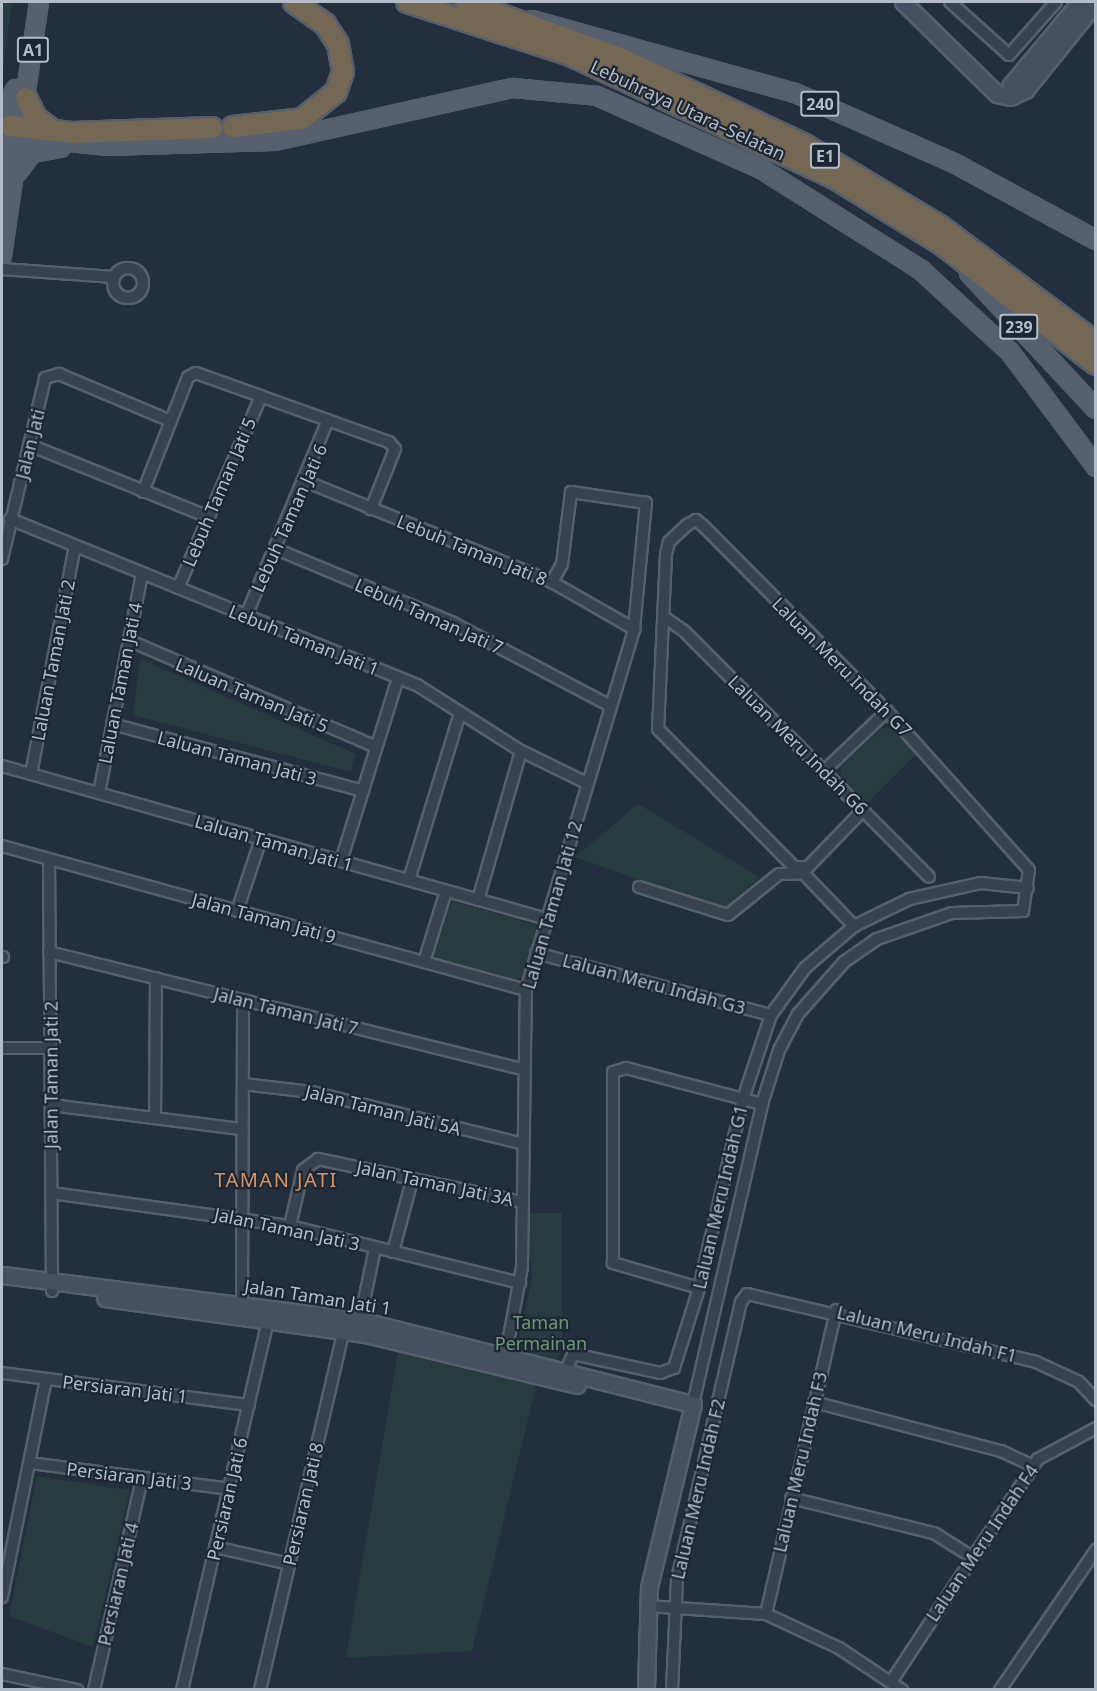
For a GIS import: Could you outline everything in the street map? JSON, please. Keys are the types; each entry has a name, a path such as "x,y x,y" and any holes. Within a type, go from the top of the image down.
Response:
{"highway":[{"path":"233,127 302,119 336,92 343,72 338,44 325,24 294,2"},
{"name":"Lebuhraya Utara–Selatan","path":"407,2 570,55 833,177 943,245 1095,364"},
{"name":"Lebuhraya Utara–Selatan","path":"466,2 525,19 702,94 854,173 941,227 1095,343"},
{"path":"21,94 36,118 53,132"},
{"path":"9,128 53,132 212,128"}],"main road":[{"name":"A1","path":"21,94 29,2"},
{"name":"A1","path":"2,256 8,180 9,128 21,94 39,2"},
{"name":"240","path":"525,19 581,29 795,93 956,164 1095,240"},
{"path":"8,180 32,153 83,145 295,138 513,88 597,96 763,170 912,263 1010,352 1095,467"},
{"path":"21,94 9,128 83,145"},
{"name":"239","path":"943,245 1095,409"}],"street":[{"path":"903,2 998,94 1025,90 1095,2"},
{"path":"916,2 996,82 1010,92"},
{"path":"950,2 1009,55 1056,2"},
{"path":"1010,92 1080,2"},
{"path":"2,272 41,274 114,281 2,272"},
{"path":"143,492 188,377 196,373 328,420 395,449 371,509"},
{"name":"Jalan Jati","path":"2,559 10,519 32,446 45,378 59,374 171,421"},
{"name":"Lebuh Taman Jati 5","path":"178,588 261,396"},
{"name":"Lebuh Taman Jati 6","path":"246,616 305,482 328,420"},
{"path":"32,446 209,517"},
{"name":"Lebuh Taman Jati 8","path":"305,482 552,582 634,629"},
{"name":"Laluan Taman Jati 12","path":"505,1361 520,1283 526,990 634,629 644,500 571,492 562,564 552,582"},
{"name":"Lebuh Taman Jati 1","path":"10,519 398,678 521,751 587,783"},
{"name":"Laluan Meru Indah G7","path":"664,617 668,548 696,520 887,711 1029,867 1028,888 1023,911 986,909 919,920 877,939 844,962 798,1014 762,1104"},
{"name":"Laluan Taman Jati 2","path":"32,774 75,546"},
{"name":"Lebuh Taman Jati 7","path":"276,549 451,622 610,706"},
{"name":"Laluan Taman Jati 4","path":"99,793 142,573"},
{"path":"664,617 658,729 785,860 808,867 863,810"},
{"name":"Laluan Meru Indah G6","path":"664,617 824,771 929,877"},
{"name":"Laluan Taman Jati 5","path":"129,640 376,747"},
{"path":"341,861 398,678"},
{"path":"824,771 887,711"},
{"path":"409,880 460,713"},
{"name":"Laluan Taman Jati 3","path":"112,724 363,791"},
{"path":"478,900 521,751"},
{"name":"Laluan Taman Jati 1","path":"2,766 547,919"},
{"path":"237,911 261,839"},
{"name":"Jalan Taman Jati 9","path":"2,846 526,990"},
{"name":"Jalan Taman Jati 2","path":"49,859 53,1286"},
{"path":"639,887 728,915 779,874 803,873 854,926"},
{"name":"Laluan Meru Indah G1","path":"563,1376 573,1354 668,1373 699,1288 743,1099 771,1015 806,968 854,926 909,899 958,886 1028,888"},
{"path":"424,962 446,891"},
{"name":"Jalan Taman Jati 7","path":"50,952 523,1069"},
{"name":"Laluan Meru Indah G3","path":"536,953 771,1015"},
{"path":"155,1118 156,978"},
{"path":"242,1305 243,1000"},
{"path":"2,1048 51,1048"},
{"path":"646,1689 647,1606 762,1104 626,1068 613,1072 614,1263 699,1288"},
{"name":"Jalan Taman Jati 5A","path":"243,1084 312,1092 523,1144"},
{"path":"51,1105 242,1129"},
{"name":"Jalan Taman Jati 3A","path":"290,1226 301,1176 312,1160 522,1202"},
{"path":"393,1252 412,1180"},
{"name":"Jalan Taman Jati 3","path":"51,1193 242,1217 290,1226 520,1283"},
{"name":"Persiaran Jati 8","path":"260,1689 350,1323 375,1248"},
{"name":"Jalan Taman Jati 1","path":"2,1275 53,1286 269,1315 350,1323 692,1408"},
{"name":"Jalan Taman Jati 1","path":"2,1285 53,1286 242,1305 269,1315"},
{"name":"Laluan Meru Indah F1","path":"747,1294 836,1310 1036,1362 1079,1382 1095,1400"},
{"name":"Laluan Meru Indah F2","path":"672,1689 673,1608 741,1302 747,1294"},
{"name":"Laluan Meru Indah F3","path":"766,1614 836,1310"},
{"name":"Persiaran Jati 6","path":"182,1689 269,1315"},
{"path":"596,1379 601,1360"},
{"name":"Persiaran Jati 1","path":"2,1372 249,1405"},
{"name":"Jalan Taman Jati 1","path":"563,1376 596,1379 692,1408"},
{"path":"2,1597 46,1379"},
{"path":"814,1402 1001,1451 1033,1466"},
{"name":"Laluan Meru Indah F4","path":"891,1682 1033,1466 1095,1428"},
{"name":"Persiaran Jati 3","path":"30,1463 229,1489"},
{"name":"Persiaran Jati 4","path":"94,1689 142,1478"},
{"path":"791,1498 934,1533 972,1557"},
{"path":"215,1547 289,1564"},
{"path":"1000,1689 1095,1550"},
{"path":"647,1606 766,1614 839,1648 902,1689"},
{"path":"2,1674 77,1689"}],"green space":[{"path":"2,2 12,2 2,76"},
{"path":"140,659 356,754 351,772 133,715"},
{"path":"882,728 893,728 917,753 867,803 841,777 841,767"},
{"path":"638,804 759,877 725,910 575,857"},
{"path":"452,901 537,925 523,977 507,982 433,959"},
{"name":"Taman Permainan","path":"529,1213 562,1213 562,1349 555,1364 516,1348 532,1279"},
{"path":"398,1352 537,1382 472,1651 346,1658"},
{"path":"37,1476 130,1490 93,1647 9,1616"}],"district":[{"name":"TAMAN JATI","path":"276,1179"}]}
